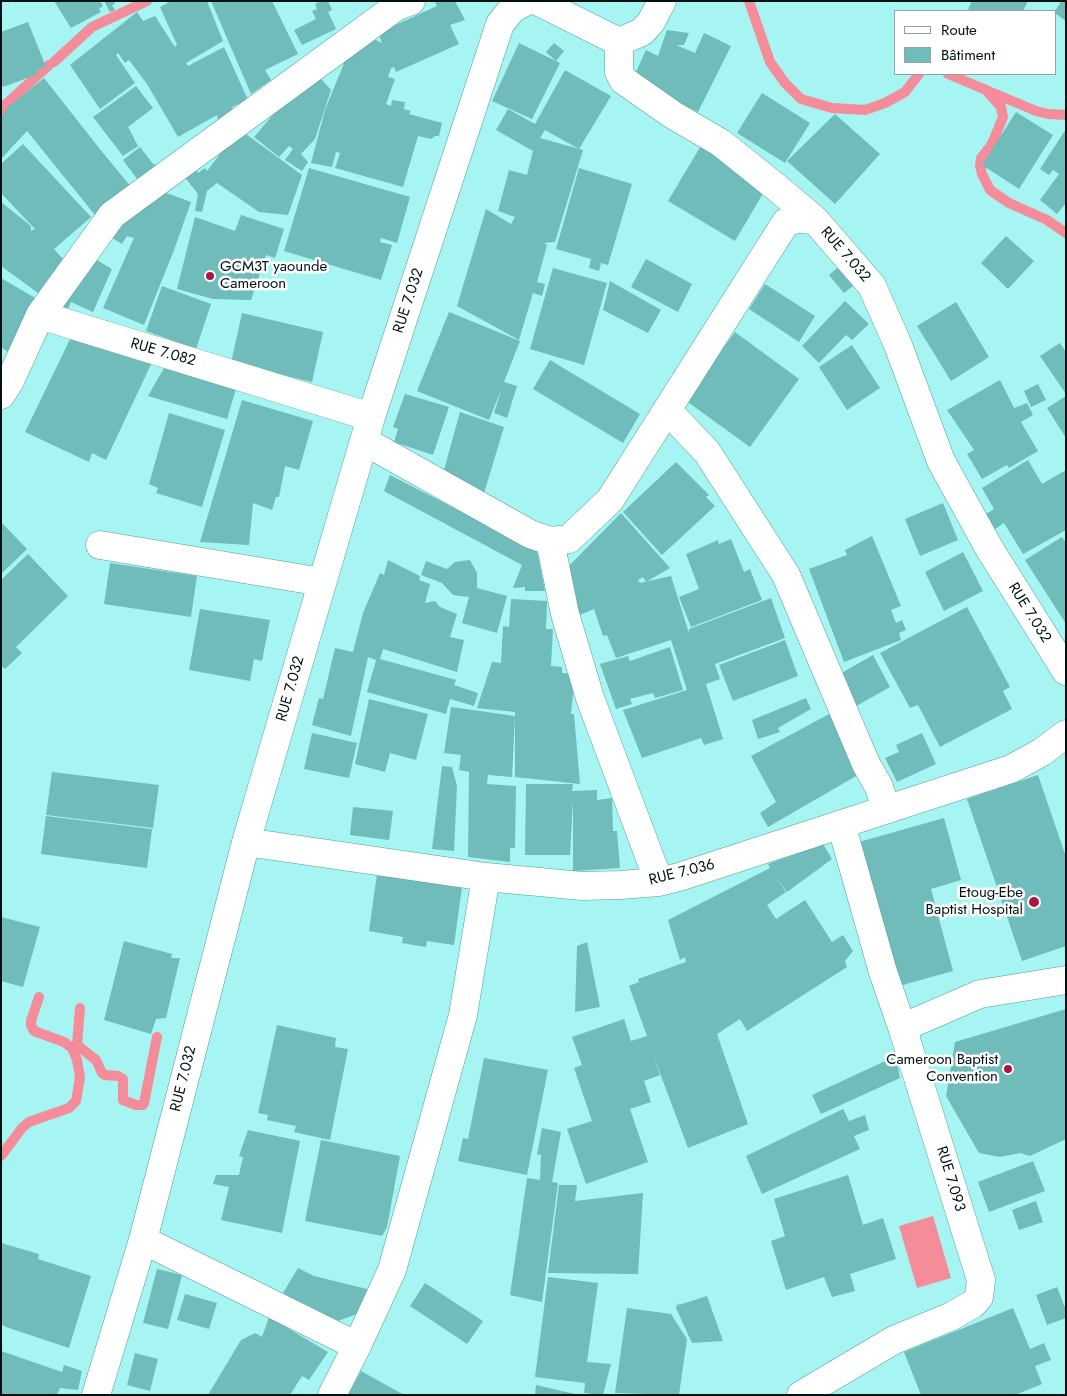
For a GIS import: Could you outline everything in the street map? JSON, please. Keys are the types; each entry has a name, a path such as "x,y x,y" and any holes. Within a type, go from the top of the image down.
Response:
{"street":[{"path":"1,395 10,381 40,315 112,215 397,6 411,1"},
{"path":"619,42 642,32 662,1"},
{"name":"RUE 7.032","path":"96,1395 143,1240 246,842 368,429 500,24 517,3 619,42 619,72 623,80 673,115 721,143 814,220 872,286 898,345 941,461 989,548 1066,671"},
{"path":"659,882 590,698 565,614 550,540 569,539 610,500 786,222 798,219 814,220"},
{"name":"RUE 7.082","path":"40,315 368,429 530,534 550,540"},
{"path":"668,411 706,452 786,575 886,809"},
{"path":"100,545 322,582"},
{"name":"RUE 7.036","path":"246,842 486,877 582,886 659,882 1012,769 1042,752 1066,734"},
{"path":"841,824 883,972 904,1033 913,1023 980,994 1066,980"},
{"path":"332,1395 392,1270 463,1015 486,877"},
{"name":"RUE 7.093","path":"801,1395 894,1340 950,1317 973,1304 979,1297 981,1280 904,1033"},
{"path":"143,1240 357,1346"}],"shaded area":[{"path":"933,1216 951,1278 917,1288 899,1226"}],"building":[{"path":"54,1 100,1 103,6 99,9 101,12 71,28"},
{"path":"104,1 114,1 115,4 112,5 115,10 110,12"},
{"path":"171,1 207,1 223,41 186,63 188,66 224,47 248,100 232,107 234,113 218,120 217,115 178,137 147,84 129,60 125,63 118,53 116,55 135,83 100,109 70,65 137,12 143,21 155,16 175,47 177,45 160,7"},
{"path":"211,1 272,1 298,54 265,70 271,80 251,94"},
{"path":"321,1 328,1 332,10 328,12 336,29 302,45 294,30 316,19 312,11 317,9 315,4"},
{"path":"455,1 465,20 450,25 459,44 396,72 394,67 391,68 388,77 395,79 386,104 391,106 392,100 405,102 404,109 411,111 409,114 442,123 439,136 431,139 418,136 403,187 335,168 340,153 336,152 332,167 311,163 325,110 353,41 366,46 370,37 382,43 378,33 437,6 435,2"},
{"path":"972,1 1028,1 1024,10 968,9"},
{"path":"1061,1 1066,1 1066,21 1057,15 1056,10"},
{"path":"28,22 46,67 36,70 38,74 3,87 1,82 1,32"},
{"path":"667,30 689,33 684,45 676,45 695,53 704,33 731,46 698,112 641,84 635,74 646,50 658,56"},
{"path":"519,43 560,63 532,119 492,101"},
{"path":"554,43 564,51 556,61 546,52"},
{"path":"565,70 611,96 579,149 583,150 555,242 544,243 547,245 537,282 545,284 542,296 533,293 519,340 457,306 486,209 511,224 515,217 498,211 509,170 527,175 533,151 496,130 508,109 535,124","holes":["545,130 579,149 540,138"]},
{"path":"318,75 331,90 315,139 301,154 308,162 302,171 285,160 293,149 289,146 279,157 254,137 293,91"},
{"path":"44,78 132,188 99,220 27,131 1,159 1,118 7,108"},
{"path":"136,86 153,108 128,127 138,146 123,156 93,117"},
{"path":"762,93 810,123 785,163 737,133"},
{"path":"1016,112 1053,135 1019,189 982,165"},
{"path":"835,114 880,154 835,204 787,161"},
{"path":"239,129 302,175 288,215 259,212 217,183 207,191 202,212 195,211 198,194 183,175 194,166 198,173 205,168 207,171"},
{"path":"1066,129 1066,203 1057,214 1040,200 1059,174 1053,170 1049,175 1040,169"},
{"path":"23,144 91,217 54,249 63,259 38,293 1,266 1,202 31,226 31,231 35,229 1,193 1,164"},
{"path":"702,144 765,190 735,241 668,201"},
{"path":"140,147 154,165 156,164 160,168 140,183 123,160"},
{"path":"309,168 410,197 397,243 381,238 380,242 392,245 381,280 284,251"},
{"path":"579,168 632,184 608,265 601,263 599,271 589,268 591,259 556,249"},
{"path":"161,191 191,202 144,325 103,308 134,238 127,236 122,244 109,236 135,206"},
{"path":"241,215 284,229 275,258 266,255 251,300 213,299 177,289 195,217 235,231"},
{"path":"1006,236 1034,261 1008,289 981,263"},
{"path":"90,256 112,269 93,312 71,302 68,309 54,303"},
{"path":"646,259 692,284 678,312 631,287"},
{"path":"843,263 858,282 844,293 829,275"},
{"path":"553,268 607,283 584,365 530,349"},
{"path":"1,278 37,299 27,335 20,326 8,352 1,347"},
{"path":"610,281 661,310 648,333 603,310"},
{"path":"765,284 815,316 799,342 749,309"},
{"path":"162,286 211,304 196,349 146,331"},
{"path":"845,301 869,324 852,340 846,335 819,363 802,346"},
{"path":"956,302 989,357 951,381 917,326"},
{"path":"449,312 520,341 504,382 517,386 507,418 494,413 502,388 489,420 417,391"},
{"path":"242,313 323,332 312,382 231,363"},
{"path":"74,331 154,358 106,460 92,453 89,462 25,432"},
{"path":"735,332 799,379 750,447 685,400"},
{"path":"1060,343 1066,352 1066,394 1040,356"},
{"path":"852,345 880,388 847,410 819,367"},
{"path":"550,360 640,414 623,443 533,389"},
{"path":"164,368 236,389 227,419 148,396"},
{"path":"1000,380 1014,408 1027,403 1033,415 1021,422 1038,451 1009,468 1007,465 982,479 967,454 974,450 947,410"},
{"path":"1038,384 1046,400 1031,407 1024,391"},
{"path":"405,394 449,407 433,455 394,442 398,429 393,427"},
{"path":"1066,396 1066,438 1047,408"},
{"path":"242,400 313,421 299,470 285,466 279,497 276,497 272,510 253,503 249,545 200,542"},
{"path":"460,412 504,427 484,493 444,470"},
{"path":"169,413 225,430 202,507 156,493 158,488 149,484"},
{"path":"1028,460 1042,484 1066,470 1066,530 1023,554 1004,523 995,529 986,514 994,509 982,488"},
{"path":"676,462 709,495 706,497 715,506 662,555 623,512"},
{"path":"390,475 537,551 545,591 525,591 525,587 513,588 522,565 384,491"},
{"path":"943,503 958,540 920,556 905,519"},
{"path":"621,513 670,568 647,581 671,576 689,633 689,629 771,598 785,638 715,664 720,679 706,684 723,739 704,745 701,738 642,758 623,710 687,690 671,640 616,658 607,635 603,636 594,609 577,616 563,572","holes":["643,577 646,582 640,583 638,580"]},
{"path":"1,522 27,549 1,574"},
{"path":"872,536 901,606 891,610 896,623 902,620 906,630 899,633 901,640 844,662 809,569 847,555 845,550"},
{"path":"1062,537 1066,543 1066,624 1025,560"},
{"path":"731,539 744,572 750,569 762,600 691,627 679,597 699,589 686,554 718,540 719,544"},
{"path":"963,552 983,591 944,611 925,572"},
{"path":"28,554 68,596 16,647 22,653 5,669 1,665 1,580"},
{"path":"388,560 420,576 419,580 430,584 425,603 435,601 440,607 457,614 450,637 464,640 457,672 383,649 380,659 456,680 454,685 478,693 474,706 450,699 446,714 367,692 376,660 368,657 351,736 312,725 319,698 323,699 335,648 353,652 363,613 380,573 384,575"},
{"path":"470,560 477,573 477,588 507,596 497,633 462,623 469,597 453,595 442,583 421,575 426,561 447,569 455,562"},
{"path":"110,563 197,576 191,617 104,604"},
{"path":"511,599 547,601 546,629 553,629 551,666 562,667 562,673 575,674 571,714 574,714 580,784 515,777 515,712 477,708 492,662 501,663 503,626 509,627"},
{"path":"967,607 1010,687 1003,691 1012,709 940,747 918,705 910,708 880,653"},
{"path":"200,609 270,620 262,661 254,659 250,681 189,670"},
{"path":"785,640 798,676 733,701 719,665"},
{"path":"670,647 683,690 655,698 653,693 630,699 632,704 616,709 600,664 628,656 630,661"},
{"path":"873,655 890,687 851,709 833,678"},
{"path":"806,698 811,709 778,728 780,732 758,739 752,720"},
{"path":"369,699 428,714 416,760 390,753 385,772 355,764"},
{"path":"451,707 515,716 512,777 488,775 487,784 516,786 515,848 510,848 510,862 468,857 469,772 459,770 461,755 444,753"},
{"path":"831,713 863,772 768,827 760,813 776,802 751,756"},
{"path":"312,733 357,743 349,778 304,769"},
{"path":"922,733 936,764 897,782 885,758 899,752 896,745"},
{"path":"442,766 452,767 457,786 454,851 432,849"},
{"path":"52,772 159,785 153,828 46,815"},
{"name":"Etoug-Ebe Baptist Hospital","path":"1038,775 1066,857 1066,946 1022,961 967,799"},
{"path":"526,784 573,784 572,791 597,790 597,800 612,798 613,831 617,831 620,868 573,871 573,800 570,855 525,855"},
{"path":"353,807 393,811 389,840 350,835"},
{"path":"46,816 152,829 147,868 41,854"},
{"path":"944,818 961,880 931,889 953,971 892,988 852,844"},
{"path":"823,844 832,859 787,892 775,876 786,892 767,905 776,919 805,900 832,942 843,935 853,951 845,961 847,967 747,1031 740,1019 717,1034 748,1124 688,1148 651,1049 660,1075 644,1081 651,1102 630,1109 648,1162 586,1184 567,1129 592,1121 574,1068 582,1065 572,1037 624,1019 631,1041 647,1036 629,986 639,982 638,979 686,962 685,957 680,960 668,920 770,868 768,864"},
{"path":"377,874 462,887 454,945 427,941 426,947 402,943 403,937 369,931"},
{"path":"1,917 40,927 23,987 1,981"},
{"path":"124,941 172,954 171,958 180,958 166,1018 156,1019 151,1034 104,1020"},
{"path":"587,942 600,1007 575,1012 577,946"},
{"name":"Cameroon Baptist Convention","path":"1066,1009 1066,1139 1030,1156 1020,1153 1000,1157 979,1153 946,1096 955,1042"},
{"path":"277,1025 336,1038 335,1047 348,1049 330,1140 294,1132 296,1126 267,1120 268,1115 258,1113"},
{"path":"896,1056 900,1078 821,1114 812,1095"},
{"path":"484,1058 548,1070 527,1175 458,1161 463,1138 468,1139"},
{"path":"843,1109 849,1121 865,1115 869,1130 854,1136 860,1149 762,1194 746,1156"},
{"path":"542,1128 561,1132 552,1182 558,1183 542,1302 510,1295 527,1178 540,1180 541,1154 537,1155"},
{"path":"248,1130 300,1141 282,1233 221,1220 229,1187 213,1184 216,1175 239,1175 243,1157 239,1156"},
{"path":"321,1140 400,1156 387,1227 382,1236 305,1221"},
{"path":"1033,1161 1045,1191 989,1212 978,1182"},
{"path":"848,1175 863,1225 883,1218 896,1259 850,1274 855,1291 832,1297 824,1277 786,1290 771,1241 785,1236 774,1199"},
{"path":"559,1185 577,1185 575,1201 643,1193 638,1274 548,1273"},
{"path":"1036,1201 1043,1222 1019,1230 1012,1210"},
{"path":"1,1243 39,1254 38,1259 91,1276 69,1348 1,1324"},
{"path":"298,1268 314,1276 371,1290 368,1310 335,1322 283,1293"},
{"path":"157,1269 182,1275 168,1329 143,1323"},
{"path":"548,1277 598,1283 587,1362 611,1364 603,1395 584,1393 585,1383 535,1377"},
{"path":"425,1283 483,1321 467,1344 410,1306"},
{"path":"1057,1287 1066,1310 1066,1318 1047,1325 1036,1295"},
{"path":"185,1294 217,1303 209,1329 177,1320"},
{"path":"707,1296 723,1341 692,1343 676,1308 678,1303 679,1305"},
{"path":"627,1308 671,1314 687,1339 679,1395 615,1393"},
{"path":"1013,1308 1030,1349 1044,1343 1051,1360 1035,1366 1042,1384 1015,1395 921,1395 904,1352"},
{"path":"269,1317 328,1352 309,1380 302,1376 290,1395 208,1395 241,1340 255,1333 262,1337"},
{"path":"1,1351 62,1372 64,1365 82,1371 78,1390 60,1388 57,1395 1,1395"},
{"path":"135,1353 158,1359 150,1391 127,1385"},
{"path":"361,1371 404,1395 348,1395"},
{"path":"536,1385 575,1394 575,1395 535,1395"}],"waterway":[{"path":"54,62 92,27 147,1"},
{"path":"749,1 770,62 785,83 801,99 832,108 865,110 885,103 905,92 918,75"},
{"path":"1,113 5,105 49,65"},
{"path":"950,75 1036,111 1066,115"},
{"path":"985,89 1001,107 1003,117 992,144 981,158 982,174 990,190 1009,203 1047,220 1066,233"},
{"path":"1,1156 22,1128 29,1122 69,1108 76,1101 80,1077 77,1060 72,1048 64,1042 34,1031 31,1025 39,997"},
{"path":"80,1008 77,1045 96,1060 102,1073 118,1076 123,1079 123,1100 136,1105 143,1105 144,1103 157,1037"}],"place":[{"name":"GCM3T yaounde Cameroon","path":"210,276"},
{"name":"Etoug-Ebe Baptist Hospital","path":"1034,902"},
{"name":"Cameroon Baptist Convention","path":"1008,1069"}]}
